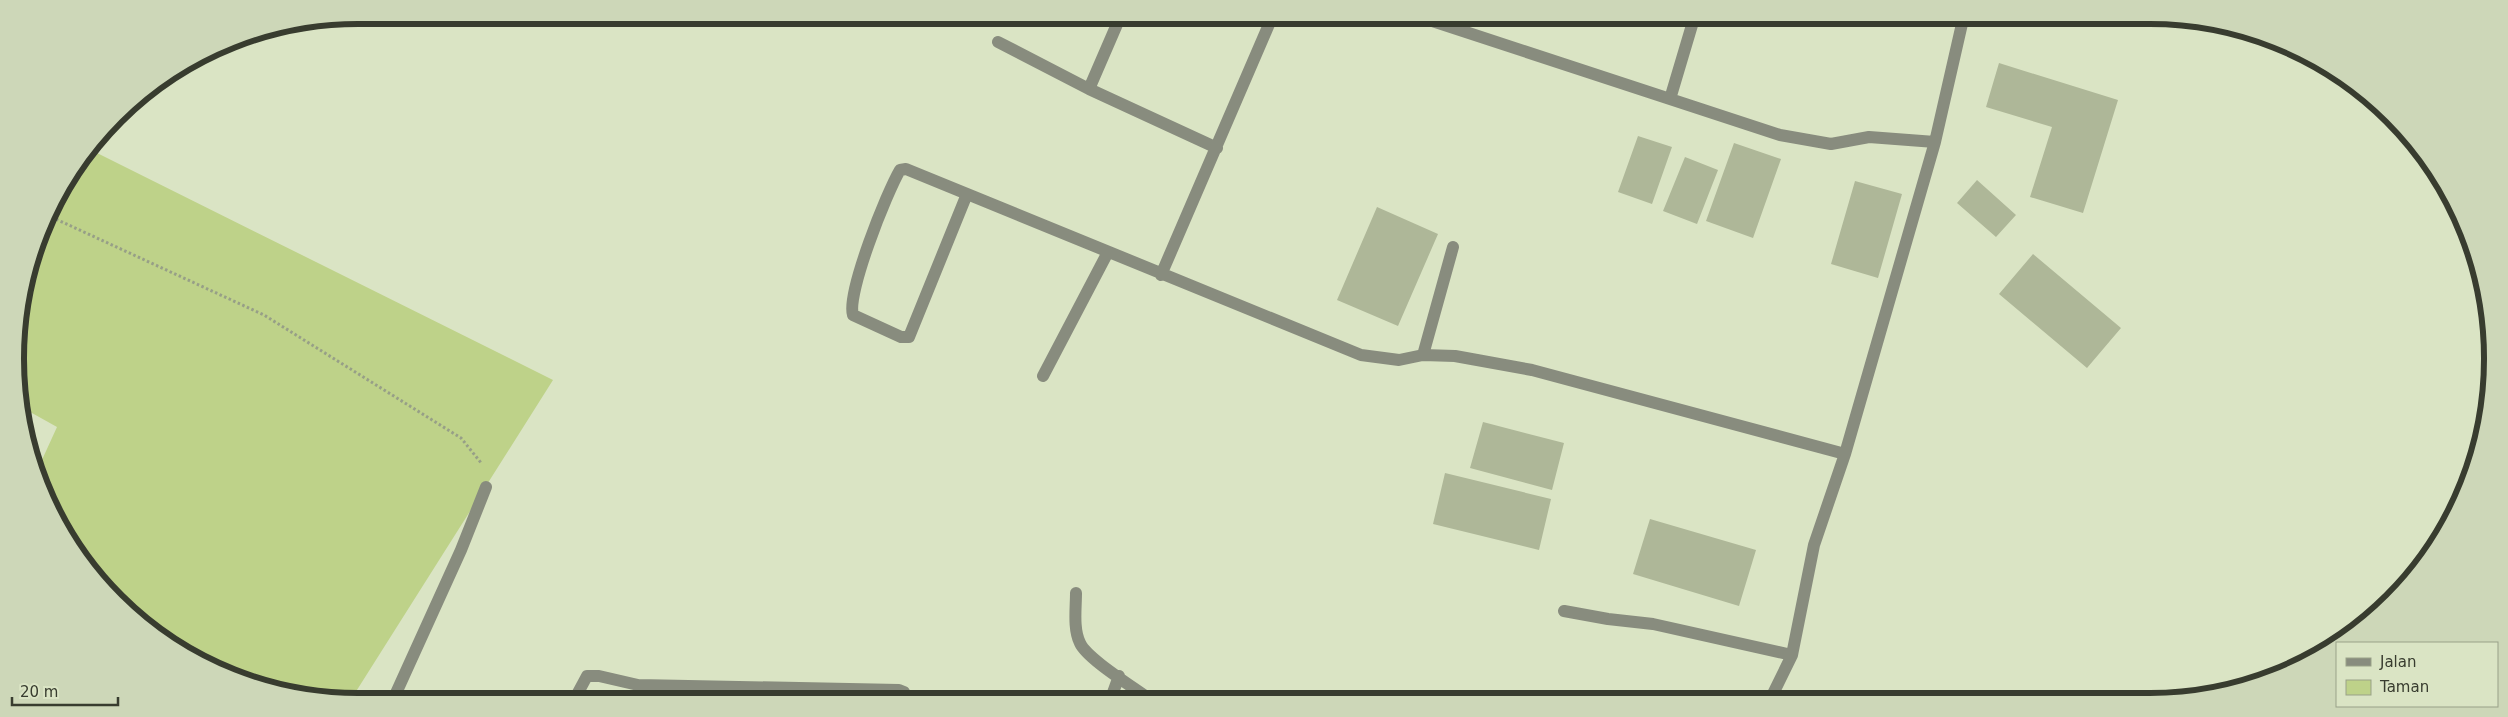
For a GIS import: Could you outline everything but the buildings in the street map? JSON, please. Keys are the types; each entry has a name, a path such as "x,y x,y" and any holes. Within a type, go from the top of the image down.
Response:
{"street":[{"path":"1090,89 1118,24"},
{"path":"1162,275 1269,24"},
{"path":"1449,24 1780,135 1831,144 1869,137 1935,142"},
{"path":"1670,99 1692,24"},
{"path":"1773,693 1792,655 1814,545 1845,454 1935,142 1962,24"},
{"path":"998,42 1090,89 1217,148"},
{"path":"967,194 909,337 901,337 853,314 851,308 852,296 872,236 900,170 906,168 1162,275 1361,355 1399,360 1423,354 1480,360 1532,370 1845,454"},
{"path":"1423,354 1453,247"},
{"path":"1043,376 1108,252"},
{"path":"396,693 461,550 486,487"},
{"path":"1076,593 1076,628 1080,643 1089,655 1141,693"},
{"path":"1564,611 1653,624 1792,655"},
{"path":"578,693 587,676 599,676 638,685 900,690 904,693"},
{"path":"1113,693 1119,676"},
{"path":"638,685 655,693"}],"path":[{"path":"54,218 264,315 461,438 483,465 486,487"}],"green space":[{"path":"95,152 553,380 355,693 337,693 293,687 230,668 210,659 173,637 138,610 93,562 69,526 49,487 41,462 57,427 28,411 24,380 24,337 30,293 49,230 58,210 80,173"}]}
